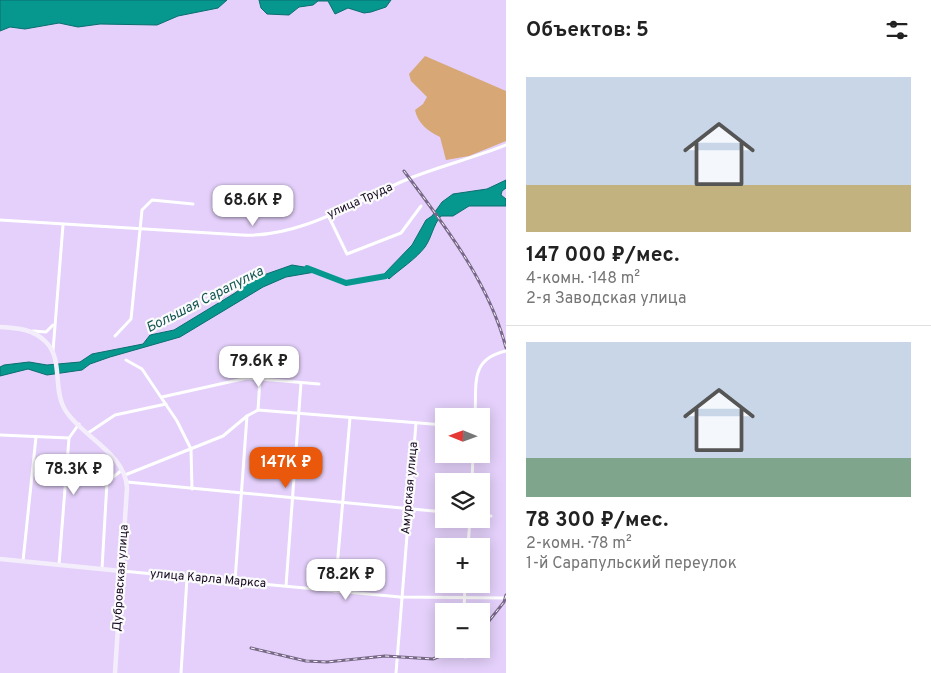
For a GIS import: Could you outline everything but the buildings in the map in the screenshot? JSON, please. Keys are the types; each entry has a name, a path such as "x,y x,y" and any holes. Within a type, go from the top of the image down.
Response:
{"main road":[{"path":"0,327 33,331 46,342 54,356"},
{"name":"Дубровская улица","path":"54,356 63,407 123,473 127,482 115,673"},
{"name":"улица Карла Маркса","path":"0,559 121,571"}],"street":[{"name":"улица Труда","path":"0,220 262,236 293,229 410,179 470,160 506,145"},
{"path":"115,336 131,319 142,210 152,200 193,204"},
{"path":"328,215 347,254 401,233 421,206"},
{"path":"54,356 54,322 64,225"},
{"path":"33,331 46,332 54,322"},
{"path":"476,408 478,369 484,359 506,351"},
{"path":"126,360 142,369 162,397 191,449 192,489"},
{"path":"162,397 199,387 247,378 319,384"},
{"path":"258,410 260,379"},
{"path":"286,586 301,383"},
{"path":"88,433 115,415 166,404"},
{"path":"102,569 105,489 109,478 223,436 247,416 258,410 435,424"},
{"path":"235,581 247,416"},
{"path":"335,591 350,418"},
{"name":"Амурская улица","path":"396,673 400,597 416,423"},
{"path":"60,565 69,438 79,424"},
{"path":"0,435 69,438"},
{"path":"23,562 36,437"},
{"path":"127,482 435,511"},
{"name":"улица Карла Маркса","path":"121,571 400,597 506,598"},
{"path":"181,673 187,578"},
{"path":"464,593 464,603"}],"shaded area":[{"path":"0,0 227,0 218,8 178,16 157,25 100,24 78,27 59,23 25,29 10,27 0,31"},
{"path":"259,0 391,0 386,7 371,12 364,13 348,8 335,14 328,1 318,1 313,5 299,7 289,15 267,14 261,8"},
{"path":"425,56 506,91 506,141 469,156 446,160 440,137 424,126 416,115 415,110 423,104 427,97 411,81 409,74"},
{"path":"506,180 506,188 502,191 501,195 506,199 506,206 469,206 453,216 441,216 427,243 413,260 389,279 384,274 412,245 426,220 432,216 442,202 453,194 487,189"},
{"path":"292,265 316,269 315,272 286,277 263,287 180,337 110,357 90,364 82,370 47,375 28,369 0,376 0,367 4,365 29,362 47,365 80,362 92,354 143,344 150,335 174,330 235,293 255,278"}],"waterway":[{"name":"Большая Сарапулка","path":"307,268 346,283 386,276 391,271"}],"railway":[{"path":"404,171 449,233 477,277 489,300 506,348"},
{"path":"490,620 504,602 506,595"},
{"path":"251,648 306,661 327,662 385,656 435,658"}]}
